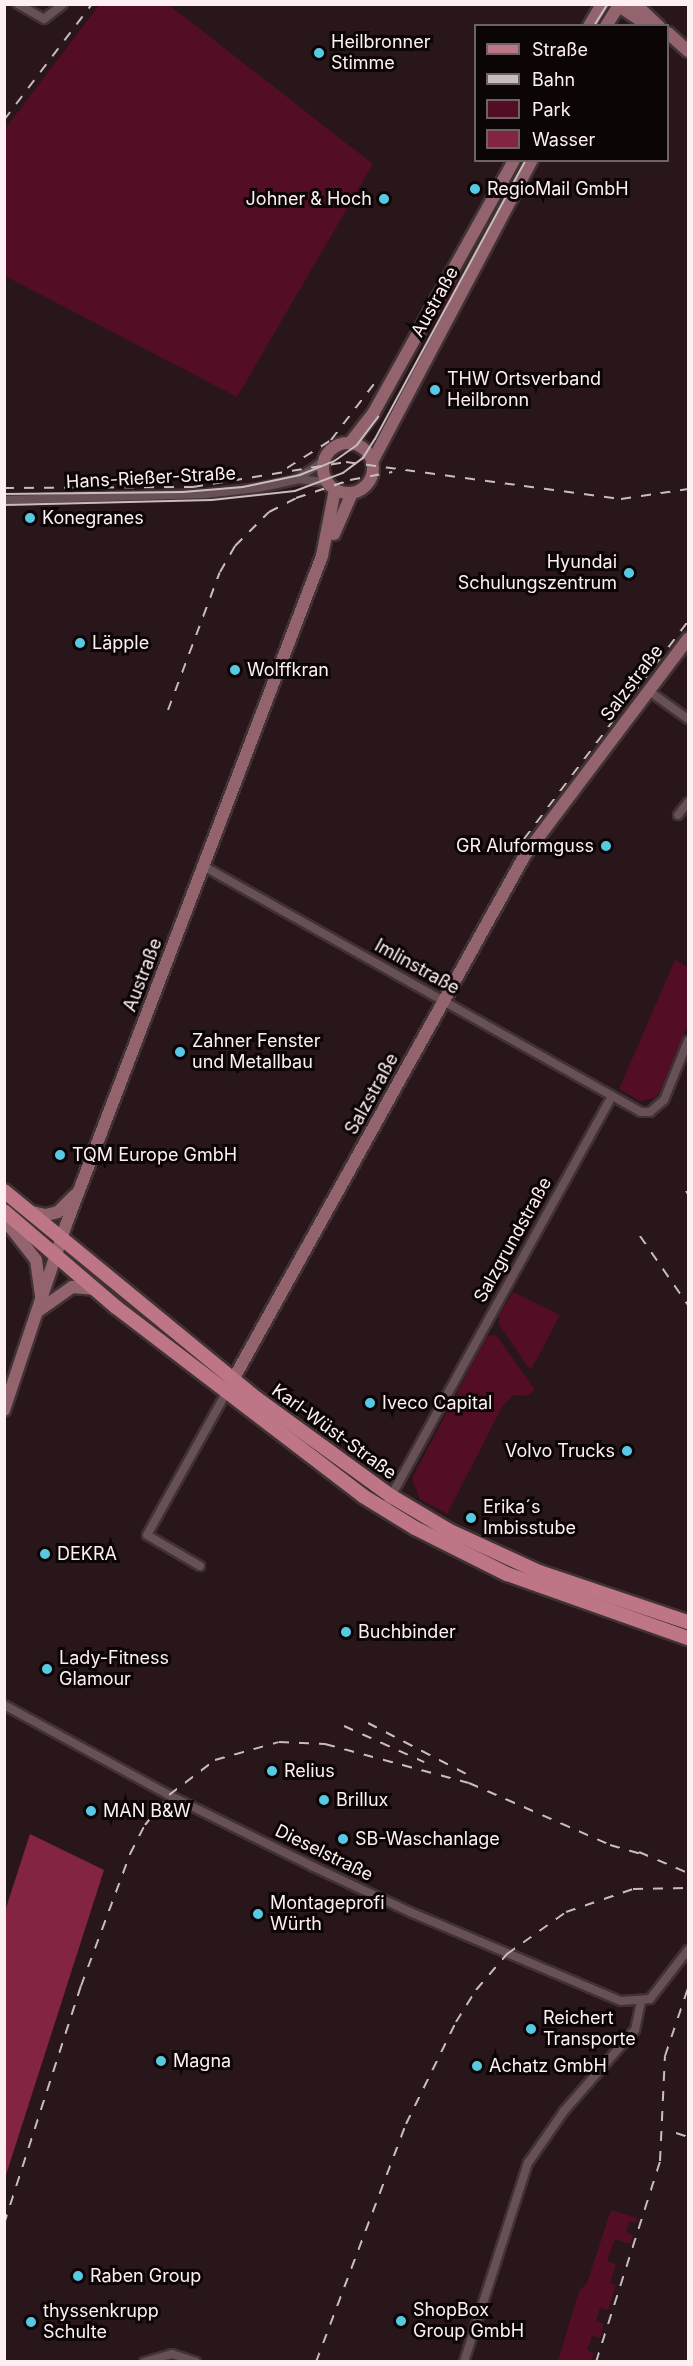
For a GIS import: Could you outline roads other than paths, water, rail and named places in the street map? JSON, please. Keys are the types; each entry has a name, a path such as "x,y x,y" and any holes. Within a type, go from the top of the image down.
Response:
{"main road":[{"path":"590,24 602,4"},
{"path":"635,4 657,24"},
{"path":"607,24 618,5 646,24"},
{"path":"669,34 688,51 669,39"},
{"name":"Austraße","path":"322,556 331,486 324,461 333,448 350,443 374,412 513,162"},
{"name":"Austraße","path":"4,1410 78,1192 206,867 322,556 352,493 369,483 372,462 531,162"},
{"path":"350,443 368,452 372,462"},
{"path":"331,486 352,493"},
{"name":"Salzstraße","path":"226,1393 525,855 688,639"},
{"name":"Karl-Wüst-Straße","path":"4,1191 60,1241 234,1379 391,1496 455,1534 539,1572 688,1622"},
{"path":"25,1210 46,1215 58,1212 78,1192"},
{"name":"Karl-Wüst-Straße","path":"4,1211 93,1289 226,1393 384,1509 507,1574 688,1638"},
{"path":"4,1219 36,1260 42,1299"},
{"path":"37,1312 72,1287 93,1289"}],"street":[{"path":"18,4 44,19 63,4"},
{"name":"Hans-Rießer-Straße","path":"4,500 205,494 276,486 297,479 324,461"},
{"name":"Hans-Rießer-Straße","path":"297,479 331,486"},
{"path":"649,691 688,719"},
{"path":"678,815 688,802"},
{"name":"Imlinstraße","path":"206,867 612,1096"},
{"path":"612,1096 641,1112 658,1108 688,1041"},
{"name":"Salzgrundstraße","path":"384,1509 612,1096"},
{"name":"Salzstraße","path":"200,1566 147,1535 226,1393"},
{"name":"Dieselstraße","path":"4,1704 188,1804 410,1912 621,2001 641,2002"},
{"path":"464,2361 528,2163 564,2111 635,2030 641,2002 658,1992 688,1950"},
{"path":"144,2361 172,2354 196,2361"}],"water":[{"path":"30,1834 104,1870 5,2178 5,1911"}],"tram line":[{"path":"595,24 608,4"},
{"path":"4,505 212,500 295,491 343,473 363,458 375,439 525,162"},
{"path":"4,494 183,492 243,487 300,475 333,462 357,445 378,417"}],"railway":[{"path":"4,120 92,4"},
{"path":"287,468 331,440 374,384"},
{"path":"4,488 193,487 346,462 621,499 688,489"},
{"path":"168,710 220,572 235,546 269,512 296,498 350,480 392,472"},
{"path":"524,839 688,621"},
{"path":"640,1236 688,1305"},
{"path":"368,1723 472,1777"},
{"path":"344,1726 424,1762"},
{"path":"4,2224 81,1986 130,1854 145,1825 169,1795 215,1760 279,1742 325,1744 469,1783 610,1845 646,1855"},
{"path":"639,1852 688,1873"},
{"path":"316,2362 406,2124 456,2022 476,1990 507,1954 566,1912 633,1889 688,1888"},
{"path":"596,2362 660,2161 665,2056 688,1988"},
{"path":"676,2133 688,2137"}],"place":[{"name":"Heilbronner Stimme","path":"319,53"},
{"name":"RegioMail GmbH","path":"475,189"},
{"name":"Johner & Hoch","path":"384,199"},
{"name":"THW Ortsverband Heilbronn","path":"435,390"},
{"name":"Konegranes","path":"30,518"},
{"name":"Hyundai Schulungszentrum","path":"629,573"},
{"name":"Läpple","path":"80,643"},
{"name":"Wolffkran","path":"235,670"},
{"name":"GR Aluformguss","path":"606,846"},
{"name":"Zahner Fenster und Metallbau","path":"180,1052"},
{"name":"TQM Europe GmbH","path":"60,1155"},
{"name":"Iveco Capital","path":"370,1403"},
{"name":"Volvo Trucks","path":"627,1451"},
{"name":"Erika´s Imbisstube","path":"471,1518"},
{"name":"DEKRA","path":"45,1554"},
{"name":"Buchbinder","path":"346,1632"},
{"name":"Lady-Fitness Glamour","path":"47,1669"},
{"name":"Relius","path":"272,1771"},
{"name":"Brillux","path":"324,1800"},
{"name":"MAN B&W","path":"91,1811"},
{"name":"SB-Waschanlage","path":"343,1839"},
{"name":"Montageprofi Würth","path":"258,1914"},
{"name":"Reichert Transporte","path":"531,2029"},
{"name":"Magna","path":"161,2061"},
{"name":"Achatz GmbH","path":"477,2066"},
{"name":"Raben Group","path":"78,2276"},
{"name":"ShopBox Group GmbH","path":"401,2321"},
{"name":"thyssenkrupp Schulte","path":"31,2322"}]}
